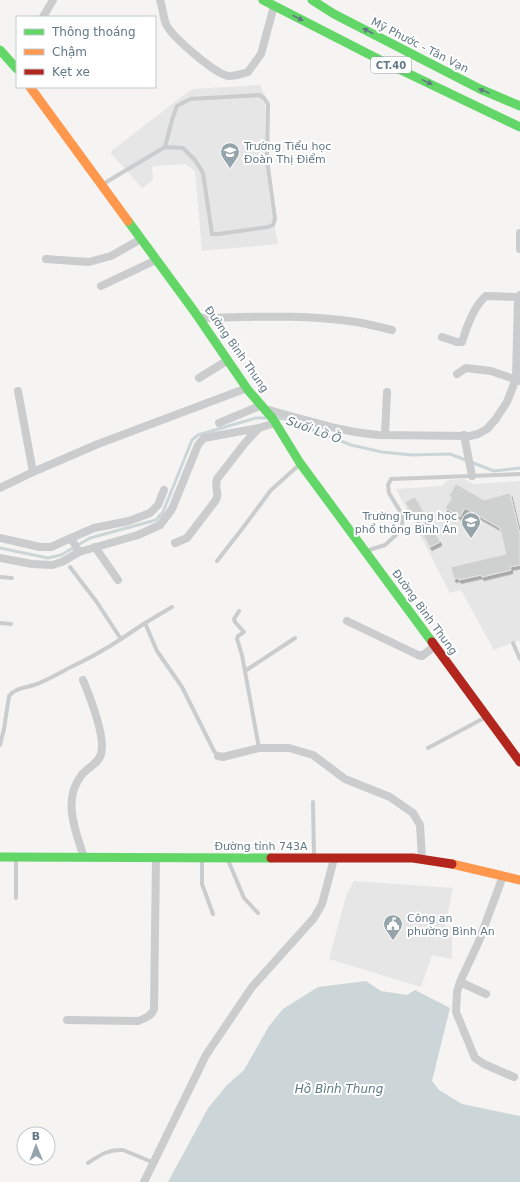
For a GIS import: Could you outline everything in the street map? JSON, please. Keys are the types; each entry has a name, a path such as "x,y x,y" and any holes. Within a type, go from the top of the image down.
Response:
{"main road":[{"name":"CT.40","path":"263,0 382,61 520,127"},
{"name":"Mỹ Phước - Tân Vạn","path":"312,0 334,14 480,89 520,106"},
{"path":"0,50 16,63"},
{"name":"Đường Bình Thung","path":"31,88 200,318 247,388 274,421 300,463 520,762"},
{"name":"Đường tỉnh 743A","path":"0,857 413,858 444,862 520,880"}],"street":[{"path":"44,16 53,0"},
{"path":"160,0 163,8 165,23 171,34 212,68 228,76 248,72 261,54 274,6"},
{"path":"520,233 520,249"},
{"path":"46,258 89,262 111,256 141,238"},
{"path":"101,286 156,260"},
{"path":"219,423 264,408 335,428 355,432 385,435 464,436 478,434 487,429 496,420 518,380 519,296 486,296 481,300 465,332 462,342 457,342 442,337"},
{"path":"200,318 272,316 300,317 355,322 392,330"},
{"path":"199,378 228,360"},
{"path":"457,374 466,368 491,371 518,380"},
{"path":"0,488 98,444 247,388"},
{"path":"18,391 33,472"},
{"path":"385,435 387,392"},
{"path":"0,558 32,564 52,565 62,562 79,552 138,535 160,525 172,509 198,445 204,438 259,428 274,421"},
{"path":"175,543 187,538 216,500 218,494 215,485 217,479 245,443 259,428"},
{"path":"464,436 471,472"},
{"path":"0,538 27,545 51,547 94,528 129,521 150,513 158,505 164,490"},
{"path":"71,539 79,552"},
{"path":"95,547 118,580"},
{"path":"348,622 418,655 422,656 435,646"},
{"path":"83,680 91,700 102,746 98,761 81,775 74,787 72,822 84,858"},
{"path":"218,756 223,757 259,748 289,748 313,755 346,779 390,797 413,813 420,825 422,859"},
{"path":"67,1020 138,1021 147,1018 152,1014 154,1009 156,858"},
{"path":"144,1182 152,1162 206,1055 252,987 314,918 322,904 334,859"},
{"path":"503,876 479,941 460,982 457,992 456,1012 475,1058 484,1064 514,1077"},
{"path":"460,982 486,994"}],"lane":[{"path":"101,185 165,147 183,148 195,160 203,173 212,234 268,227 273,225 274,219 267,160 268,104 264,98 259,95 190,99 177,106 165,147"},
{"path":"216,561 271,490 300,463"},
{"path":"366,551 385,545 397,534 402,525 403,516 390,493 388,485 391,479 471,472 520,474"},
{"path":"70,567 96,600 121,639"},
{"path":"0,577 12,578"},
{"path":"0,745 9,696 12,692 34,685 91,658 172,607"},
{"path":"239,611 234,618 235,622 244,632 238,636 237,639 245,671 259,748"},
{"path":"0,623 11,624"},
{"path":"145,623 157,651 182,687 214,751 218,756"},
{"path":"245,671 295,638"},
{"path":"513,643 520,659"},
{"path":"428,748 487,717"},
{"path":"313,802 314,858"},
{"path":"16,857 16,898"},
{"path":"202,858 202,884 213,914"},
{"path":"227,858 244,898 258,913"},
{"path":"88,1163 103,1153 118,1149 152,1162"}],"shaded area":[{"name":"Trường Tiểu học Đoàn Thị Điểm","path":"260,85 265,95 266,160 270,202 278,244 202,251 195,171 186,164 152,166 153,180 142,188 110,152 193,89"},
{"name":"Trường Trung học phổ thông Bình An","path":"465,479 473,484 520,481 520,640 494,650 461,590 450,593 396,489 441,486 448,480"},
{"name":"Công an phường Bình An","path":"354,881 453,888 445,926 452,927 452,959 432,955 421,987 329,959 347,893"}],"water":[{"name":"Hồ Bình Thung","path":"366,981 381,991 407,995 415,990 450,1008 432,1081 439,1090 462,1104 520,1116 520,1182 168,1182 208,1108 227,1085 244,1070 269,1026 283,1009 318,987"}],"building":[{"path":"456,484 484,500 510,493 520,535 520,565 510,567 511,570 482,577 481,575 459,580 459,578 454,579 451,567 506,554 500,528 465,508 460,517 445,508 452,498 449,496"},
{"path":"415,497 440,542 430,547 405,502"}],"waterway":[{"name":"Suối Lồ Ồ","path":"0,548 48,558 61,555 90,538 156,520 163,512 192,440 198,435 256,418 268,418"},
{"name":"Suối Lồ Ồ","path":"276,418 285,419 351,445 382,452 412,455 450,454 494,471 520,468"}],"traffic: fast":[{"path":"263,0 382,61 520,127"},
{"path":"312,0 334,14 480,89 520,106"},
{"path":"0,50 16,68"},
{"path":"128,221 194,311 248,390 273,419 300,463 432,642"},
{"path":"0,857 271,858"}],"traffic: slow":[{"path":"31,88 128,221"},
{"path":"452,864 520,880"}],"traffic: jam":[{"path":"432,642 520,762"},
{"path":"271,858 413,858 452,864"}],"place":[{"name":"Trường Tiểu học Đoàn Thị Điểm","path":"230,169"},
{"name":"Trường Trung học phổ thông Bình An","path":"471,539"},
{"name":"Công an phường Bình An","path":"393,941"}]}
